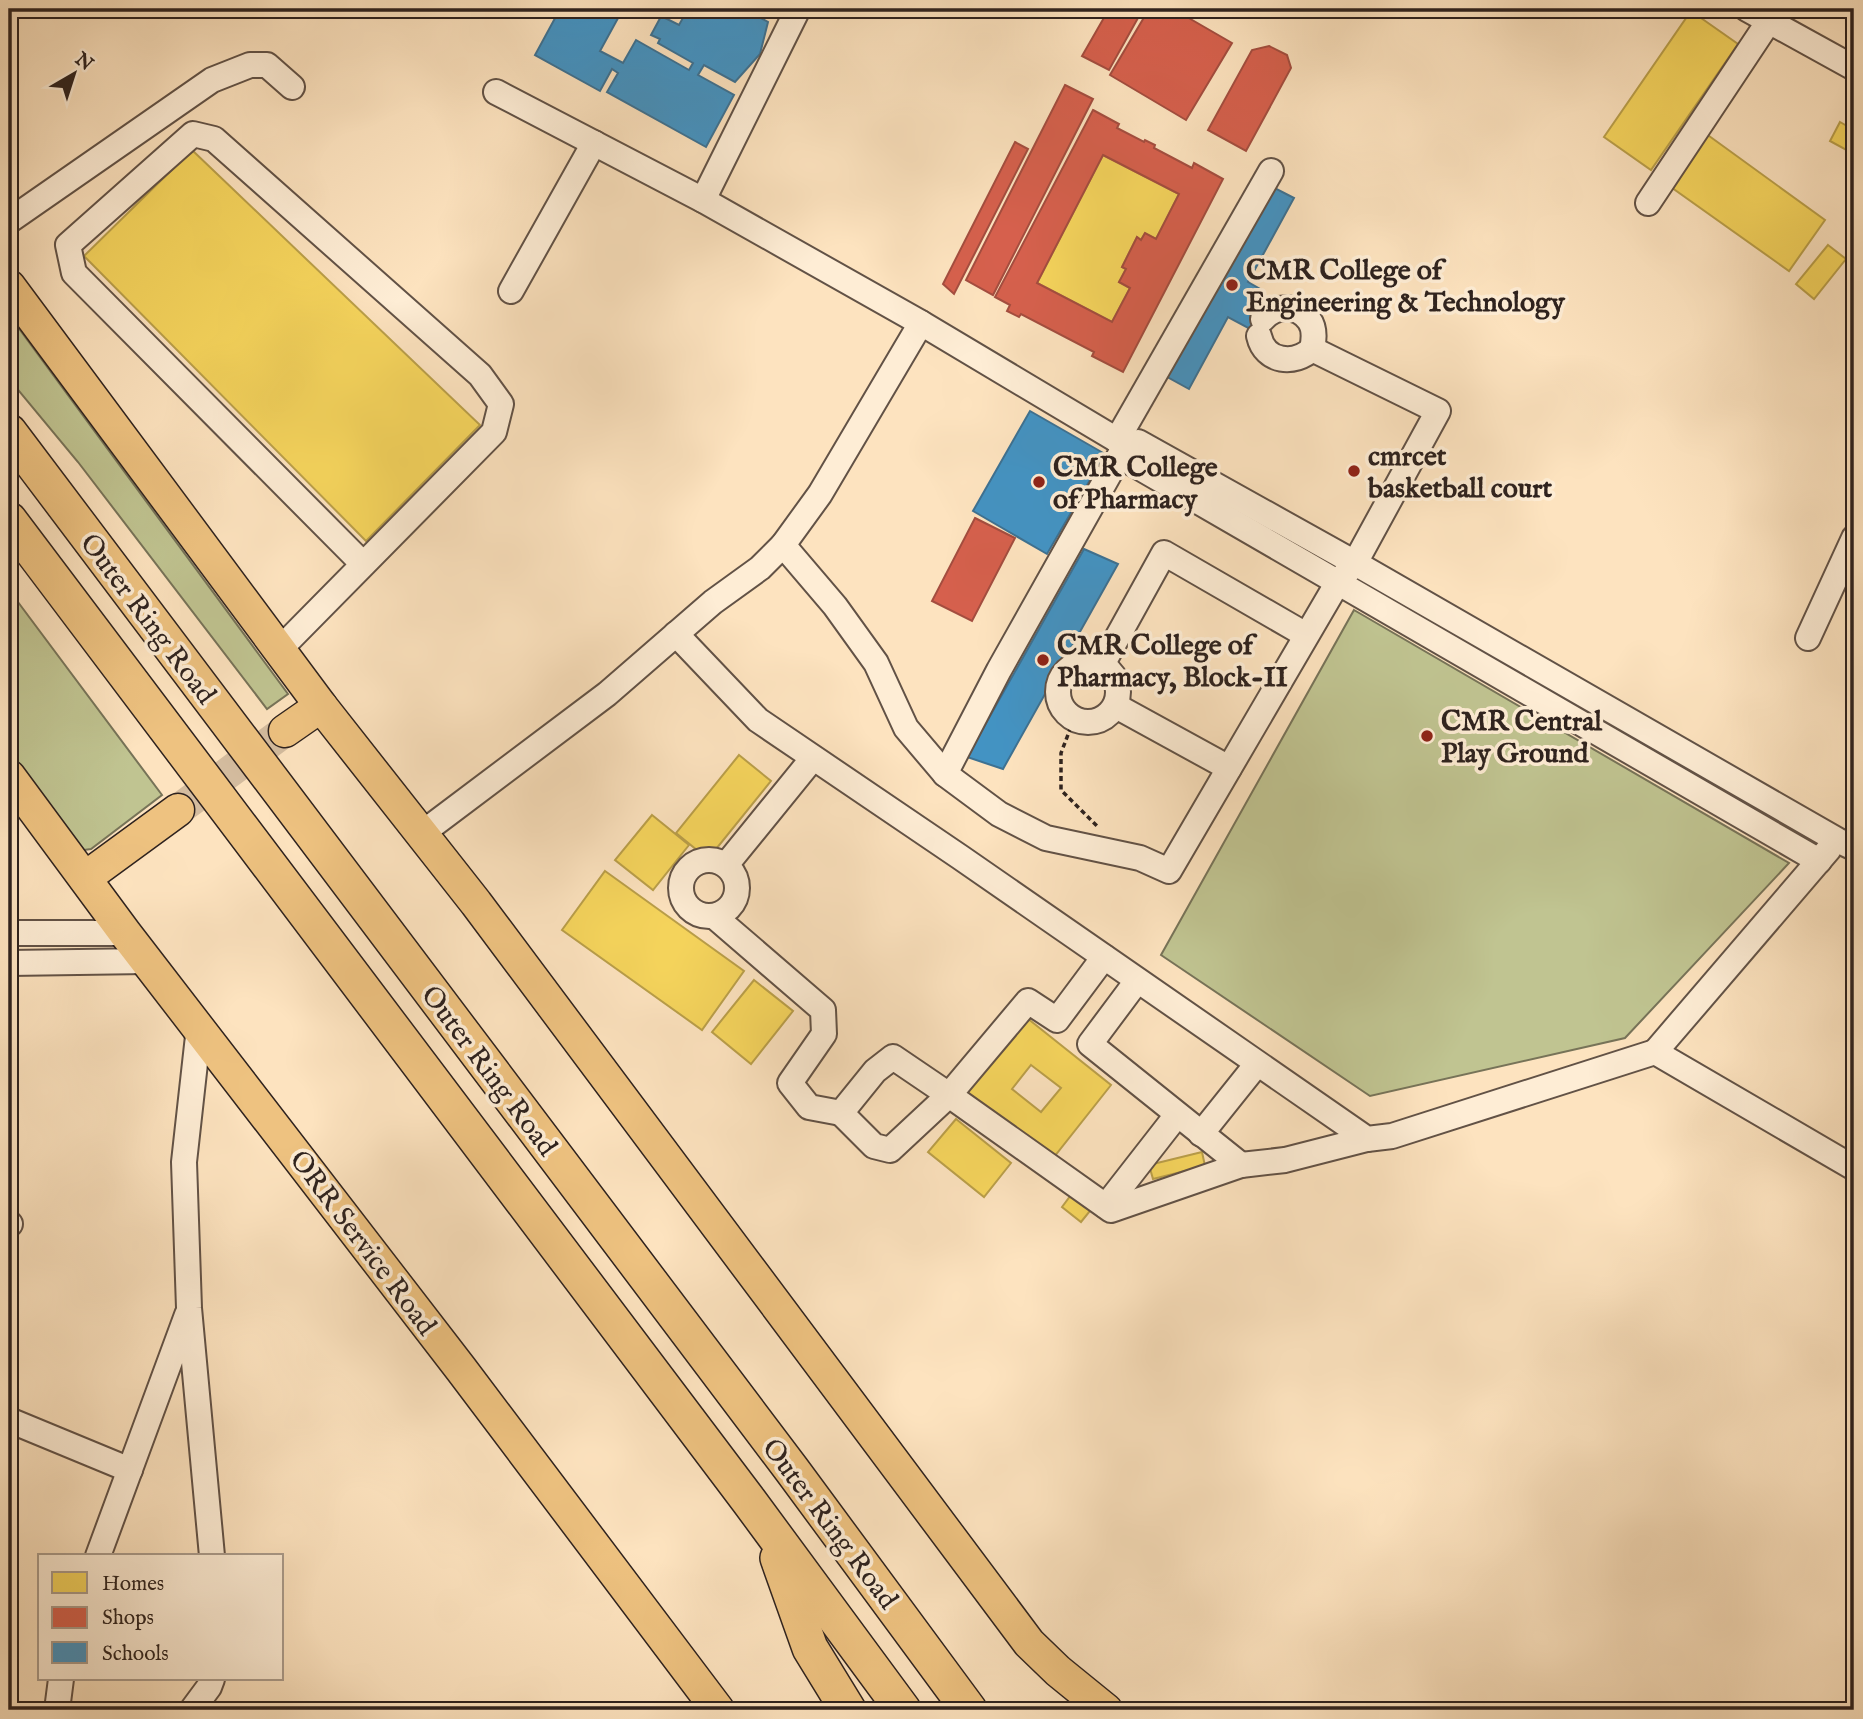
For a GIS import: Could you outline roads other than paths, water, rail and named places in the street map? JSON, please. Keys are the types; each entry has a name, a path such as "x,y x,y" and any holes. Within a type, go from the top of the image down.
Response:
{"highway":[{"name":"Outer Ring Road","path":"9,432 775,1448 969,1710"},
{"name":"Outer Ring Road","path":"9,520 904,1710"},
{"path":"767,1525 810,1648 848,1710"}],"main road":[{"path":"9,286 321,706 541,990 1029,1643 1058,1671 1107,1710"},
{"path":"285,731 321,706"},
{"name":"ORR Service Road","path":"9,776 125,933 461,1369 718,1710"},
{"path":"85,878 178,810"}],"street":[{"path":"703,200 798,9"},
{"path":"1747,9 1773,15 1854,68"},
{"path":"1648,203 1773,15"},
{"path":"9,220 212,80 250,65 267,65 292,87"},
{"path":"496,92 703,200 921,323 1121,443 1130,462 1819,861"},
{"path":"279,650 494,432 500,404 480,375 225,148 214,139 194,134 68,245 74,273 363,564"},
{"path":"511,291 594,143"},
{"path":"945,774 1121,443 1271,171"},
{"path":"1284,307 1310,321 1314,335 1312,349 1295,360 1285,360 1267,351 1261,344 1261,327 1275,309 1284,307"},
{"path":"421,834 607,694 713,602 760,568 783,545 820,494 921,323"},
{"path":"783,545 835,606 876,663 906,728 945,774 999,814 1046,838 1140,858 1169,871 1338,582 1355,563 1438,411 1312,349"},
{"path":"841,1113 874,1071 893,1057 1111,1210 1241,1165 1286,1160 1367,1139 1392,1136 1655,1052 1819,861 1845,844 1138,442 1121,443"},
{"path":"1808,638 1854,538"},
{"path":"1102,665 1164,553 1306,635"},
{"path":"676,634 758,720 1367,1139"},
{"path":"1087,662 1102,665 1114,675 1119,690 1116,706 1105,718 1090,722 1074,719 1063,708 1058,693 1061,678 1072,667 1087,662"},
{"path":"1116,706 1229,768"},
{"path":"726,866 813,758"},
{"path":"711,860 726,866 736,878 737,895 729,909 715,917 698,916 685,906 680,890 683,874 695,863 711,860"},
{"path":"715,917 824,1010 824,1034 790,1083 809,1107 841,1113 874,1146 890,1150 948,1095 1028,1000 1057,1020 1104,957"},
{"path":"9,933 125,933"},
{"path":"9,963 147,961"},
{"path":"1137,981 1090,1044 1241,1165"},
{"path":"1066,1008 1098,1034"},
{"path":"199,1027 184,1162 189,1308 212,1554"},
{"path":"1655,1052 1854,1168"},
{"path":"1201,1134 1257,1064"},
{"path":"1106,1206 1177,1115"},
{"path":"99,1554 189,1308"},
{"path":"9,1420 130,1470"},
{"path":"57,1710 61,1680"},
{"path":"192,1710 212,1680"}],"tunnel":[{"path":"178,810 285,731"}],"place":[{"name":"CMR College of Engineering & Technology","path":"1232,285"},
{"name":"cmrcet basketball court","path":"1354,471"},
{"name":"CMR College of Pharmacy","path":"1039,482"},
{"name":"CMR College of Pharmacy, Block-II","path":"1043,660"},
{"name":"CMR Central Play Ground","path":"1427,736"}]}
